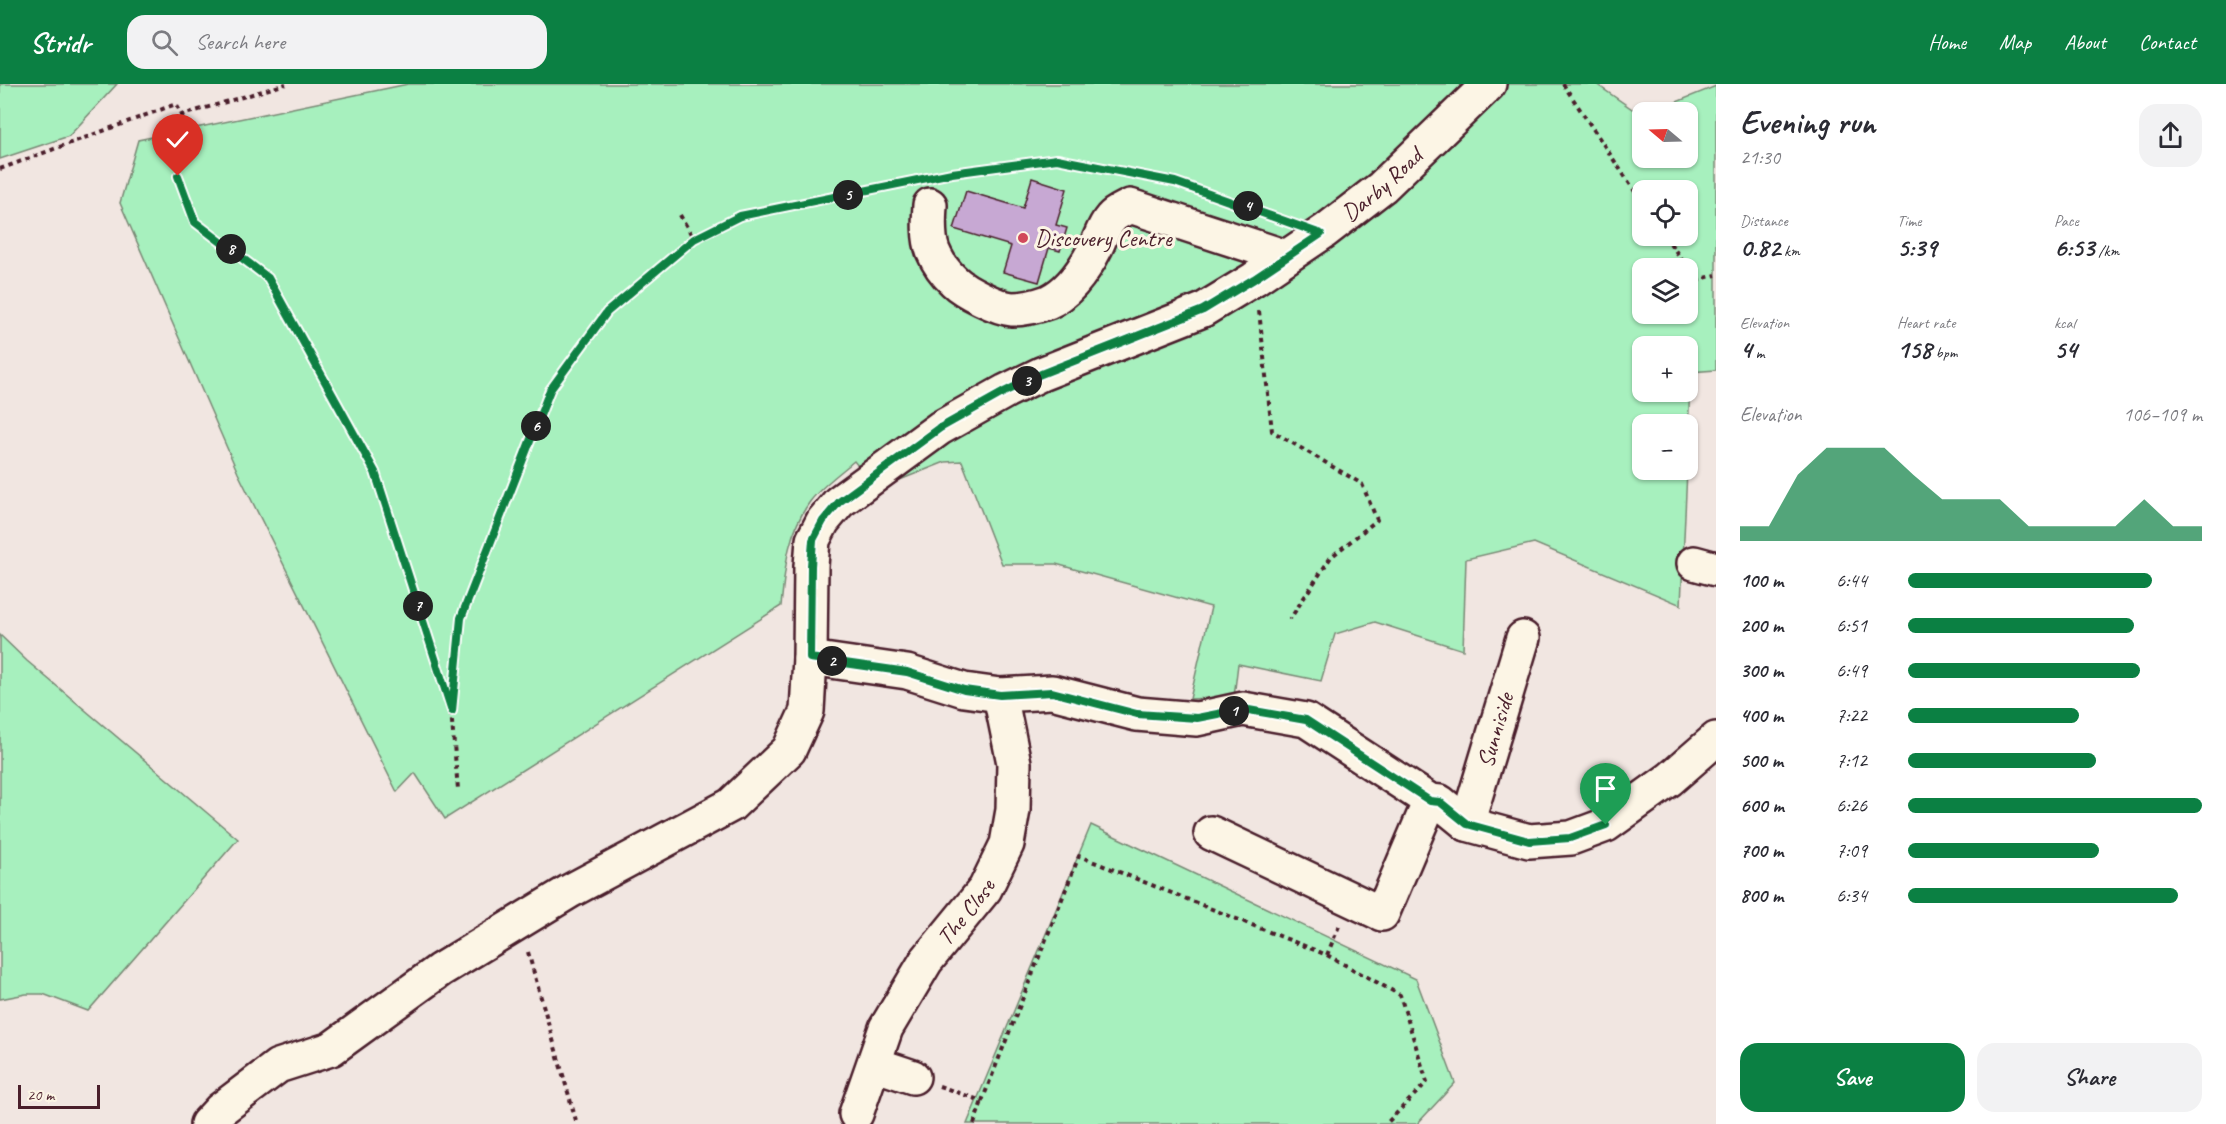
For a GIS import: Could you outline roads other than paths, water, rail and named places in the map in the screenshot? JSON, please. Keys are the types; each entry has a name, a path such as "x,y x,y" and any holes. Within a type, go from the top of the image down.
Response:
{"street":[{"name":"Darby Road","path":"207,1124 220,1110 278,1066 331,1049 440,970 570,891 731,805 789,750 807,711 813,540 823,521 839,502 940,428 1006,391 1041,374 1203,310 1254,279 1321,234 1382,187 1489,84"},
{"path":"927,188 932,249 940,266 955,283 992,303 1010,309 1032,307 1050,301 1064,291 1078,276 1090,257 1102,230 1111,218 1130,206 1286,257"},
{"name":"Sunniside","path":"1467,824 1525,639"},
{"path":"810,658 907,672 964,690 1000,695 1052,692 1137,714 1197,718 1243,709 1306,720 1430,801 1440,802 1467,824 1529,841 1570,838 1606,825 1670,779 1716,740"},
{"name":"The Close","path":"856,1114 886,1028 926,961 985,889 1007,844 1013,810 1014,763 1000,695"},
{"path":"1211,833 1382,914 1430,801"},
{"path":"874,1064 913,1077"}],"place":[{"name":"Discovery Centre","path":"1023,238"}]}
